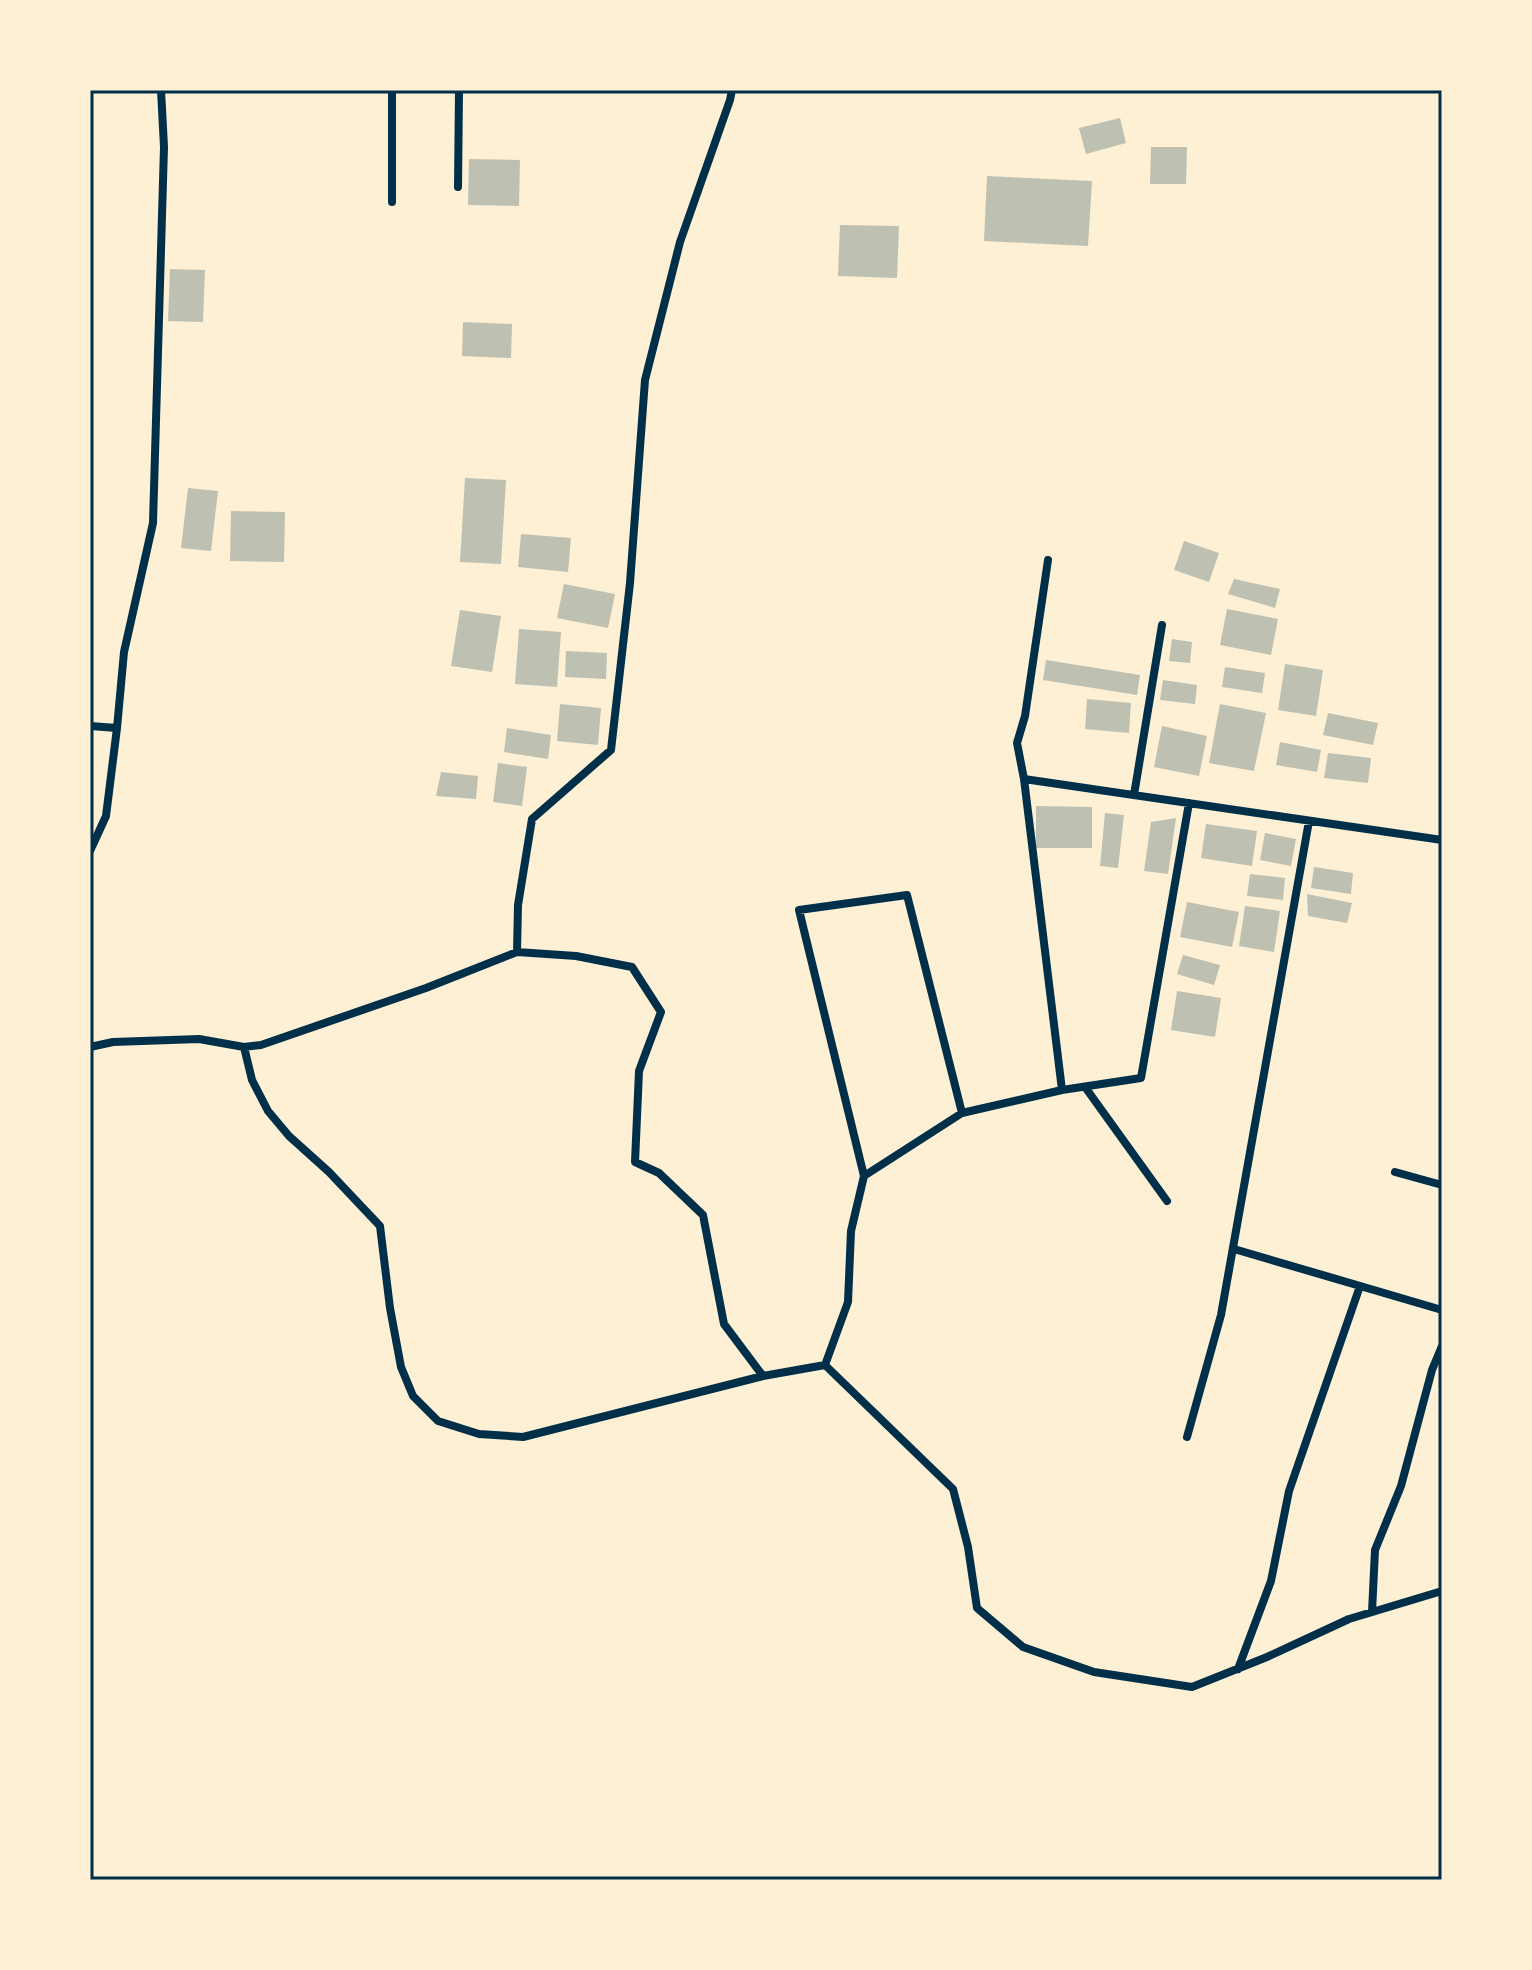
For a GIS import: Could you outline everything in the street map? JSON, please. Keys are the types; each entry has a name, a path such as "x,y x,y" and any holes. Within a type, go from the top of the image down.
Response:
{"street":[{"path":"90,851 106,816 124,652 153,523 164,147 161,90"},
{"path":"392,90 392,202"},
{"path":"458,187 459,90"},
{"path":"517,952 518,905 532,819 611,750 630,583 645,380 680,242 732,90"},
{"path":"1048,560 1025,716 1017,743 1062,1090"},
{"path":"1134,795 1162,625"},
{"path":"90,726 117,728"},
{"path":"1024,779 1442,840"},
{"path":"864,1176 962,1113 1062,1090 1141,1078 1189,803"},
{"path":"1187,1437 1221,1315 1309,821"},
{"path":"825,1365 848,1302 851,1231 864,1176 799,910 907,895 962,1113"},
{"path":"90,1047 113,1042 199,1039 244,1047 261,1045 426,988 517,952 576,956 632,967 661,1012 639,1071 635,1162 659,1173 703,1215 724,1324 763,1376"},
{"path":"244,1047 252,1080 268,1111 380,1226 401,1367 413,1396 438,1421 479,1434 523,1437 763,1376 825,1365"},
{"path":"1085,1087 1167,1201"},
{"path":"1395,1172 1442,1185"},
{"path":"1234,1249 1442,1310"},
{"path":"1238,1669 1271,1581 1289,1491 1360,1286"},
{"path":"1372,1612 1375,1550 1401,1486 1432,1370 1442,1346"},
{"path":"825,1365 953,1489 968,1547 977,1608 1023,1647 1094,1672 1192,1687 1349,1619 1442,1591"}],"building":[{"path":"1120,118 1126,143 1086,154 1079,128"},
{"path":"1151,147 1187,147 1186,184 1150,184"},
{"path":"469,159 520,160 519,206 468,205"},
{"path":"987,176 1092,181 1088,246 984,241"},
{"path":"840,225 899,226 897,278 838,276"},
{"path":"170,269 205,270 203,322 168,321"},
{"path":"463,322 512,324 511,358 462,356"},
{"path":"465,478 506,480 501,564 460,562"},
{"path":"188,488 218,491 211,551 181,548"},
{"path":"231,511 285,512 284,562 230,561"},
{"path":"521,534 571,538 568,572 518,567"},
{"path":"1184,541 1219,553 1209,582 1174,570"},
{"path":"1234,579 1280,589 1275,608 1228,594"},
{"path":"564,584 615,594 608,628 557,618"},
{"path":"1227,609 1278,619 1271,655 1220,645"},
{"path":"460,610 501,616 492,672 451,666"},
{"path":"519,629 561,632 557,687 515,684"},
{"path":"1172,639 1192,642 1190,663 1169,661"},
{"path":"566,651 607,653 606,679 565,677"},
{"path":"1046,660 1140,675 1137,695 1043,680"},
{"path":"1285,664 1323,670 1316,716 1278,710"},
{"path":"1225,667 1265,673 1262,693 1222,687"},
{"path":"1163,680 1197,685 1195,704 1160,700"},
{"path":"1087,699 1131,703 1129,733 1085,729"},
{"path":"560,704 601,708 598,745 557,741"},
{"path":"1220,704 1266,713 1254,771 1209,763"},
{"path":"1328,713 1378,723 1373,745 1323,735"},
{"path":"1162,726 1207,736 1199,776 1154,767"},
{"path":"507,728 551,735 548,759 504,752"},
{"path":"1280,742 1321,750 1317,772 1276,765"},
{"path":"1328,753 1371,758 1368,783 1324,778"},
{"path":"498,763 527,767 522,806 493,802"},
{"path":"441,772 478,776 476,799 436,796"},
{"path":"1036,806 1092,807 1092,848 1036,848"},
{"path":"1105,813 1124,815 1118,868 1100,866"},
{"path":"1176,818 1168,874 1144,871 1151,822"},
{"path":"1206,824 1257,831 1252,866 1201,858"},
{"path":"1265,833 1296,839 1291,866 1260,860"},
{"path":"1314,867 1353,873 1351,894 1311,888"},
{"path":"1250,874 1285,878 1283,900 1247,896"},
{"path":"1307,894 1352,903 1347,923 1308,916"},
{"path":"1187,902 1239,912 1232,947 1180,937"},
{"path":"1245,906 1280,911 1274,952 1239,946"},
{"path":"1183,955 1220,965 1214,985 1177,974"},
{"path":"1177,991 1221,998 1215,1037 1171,1030"}]}
